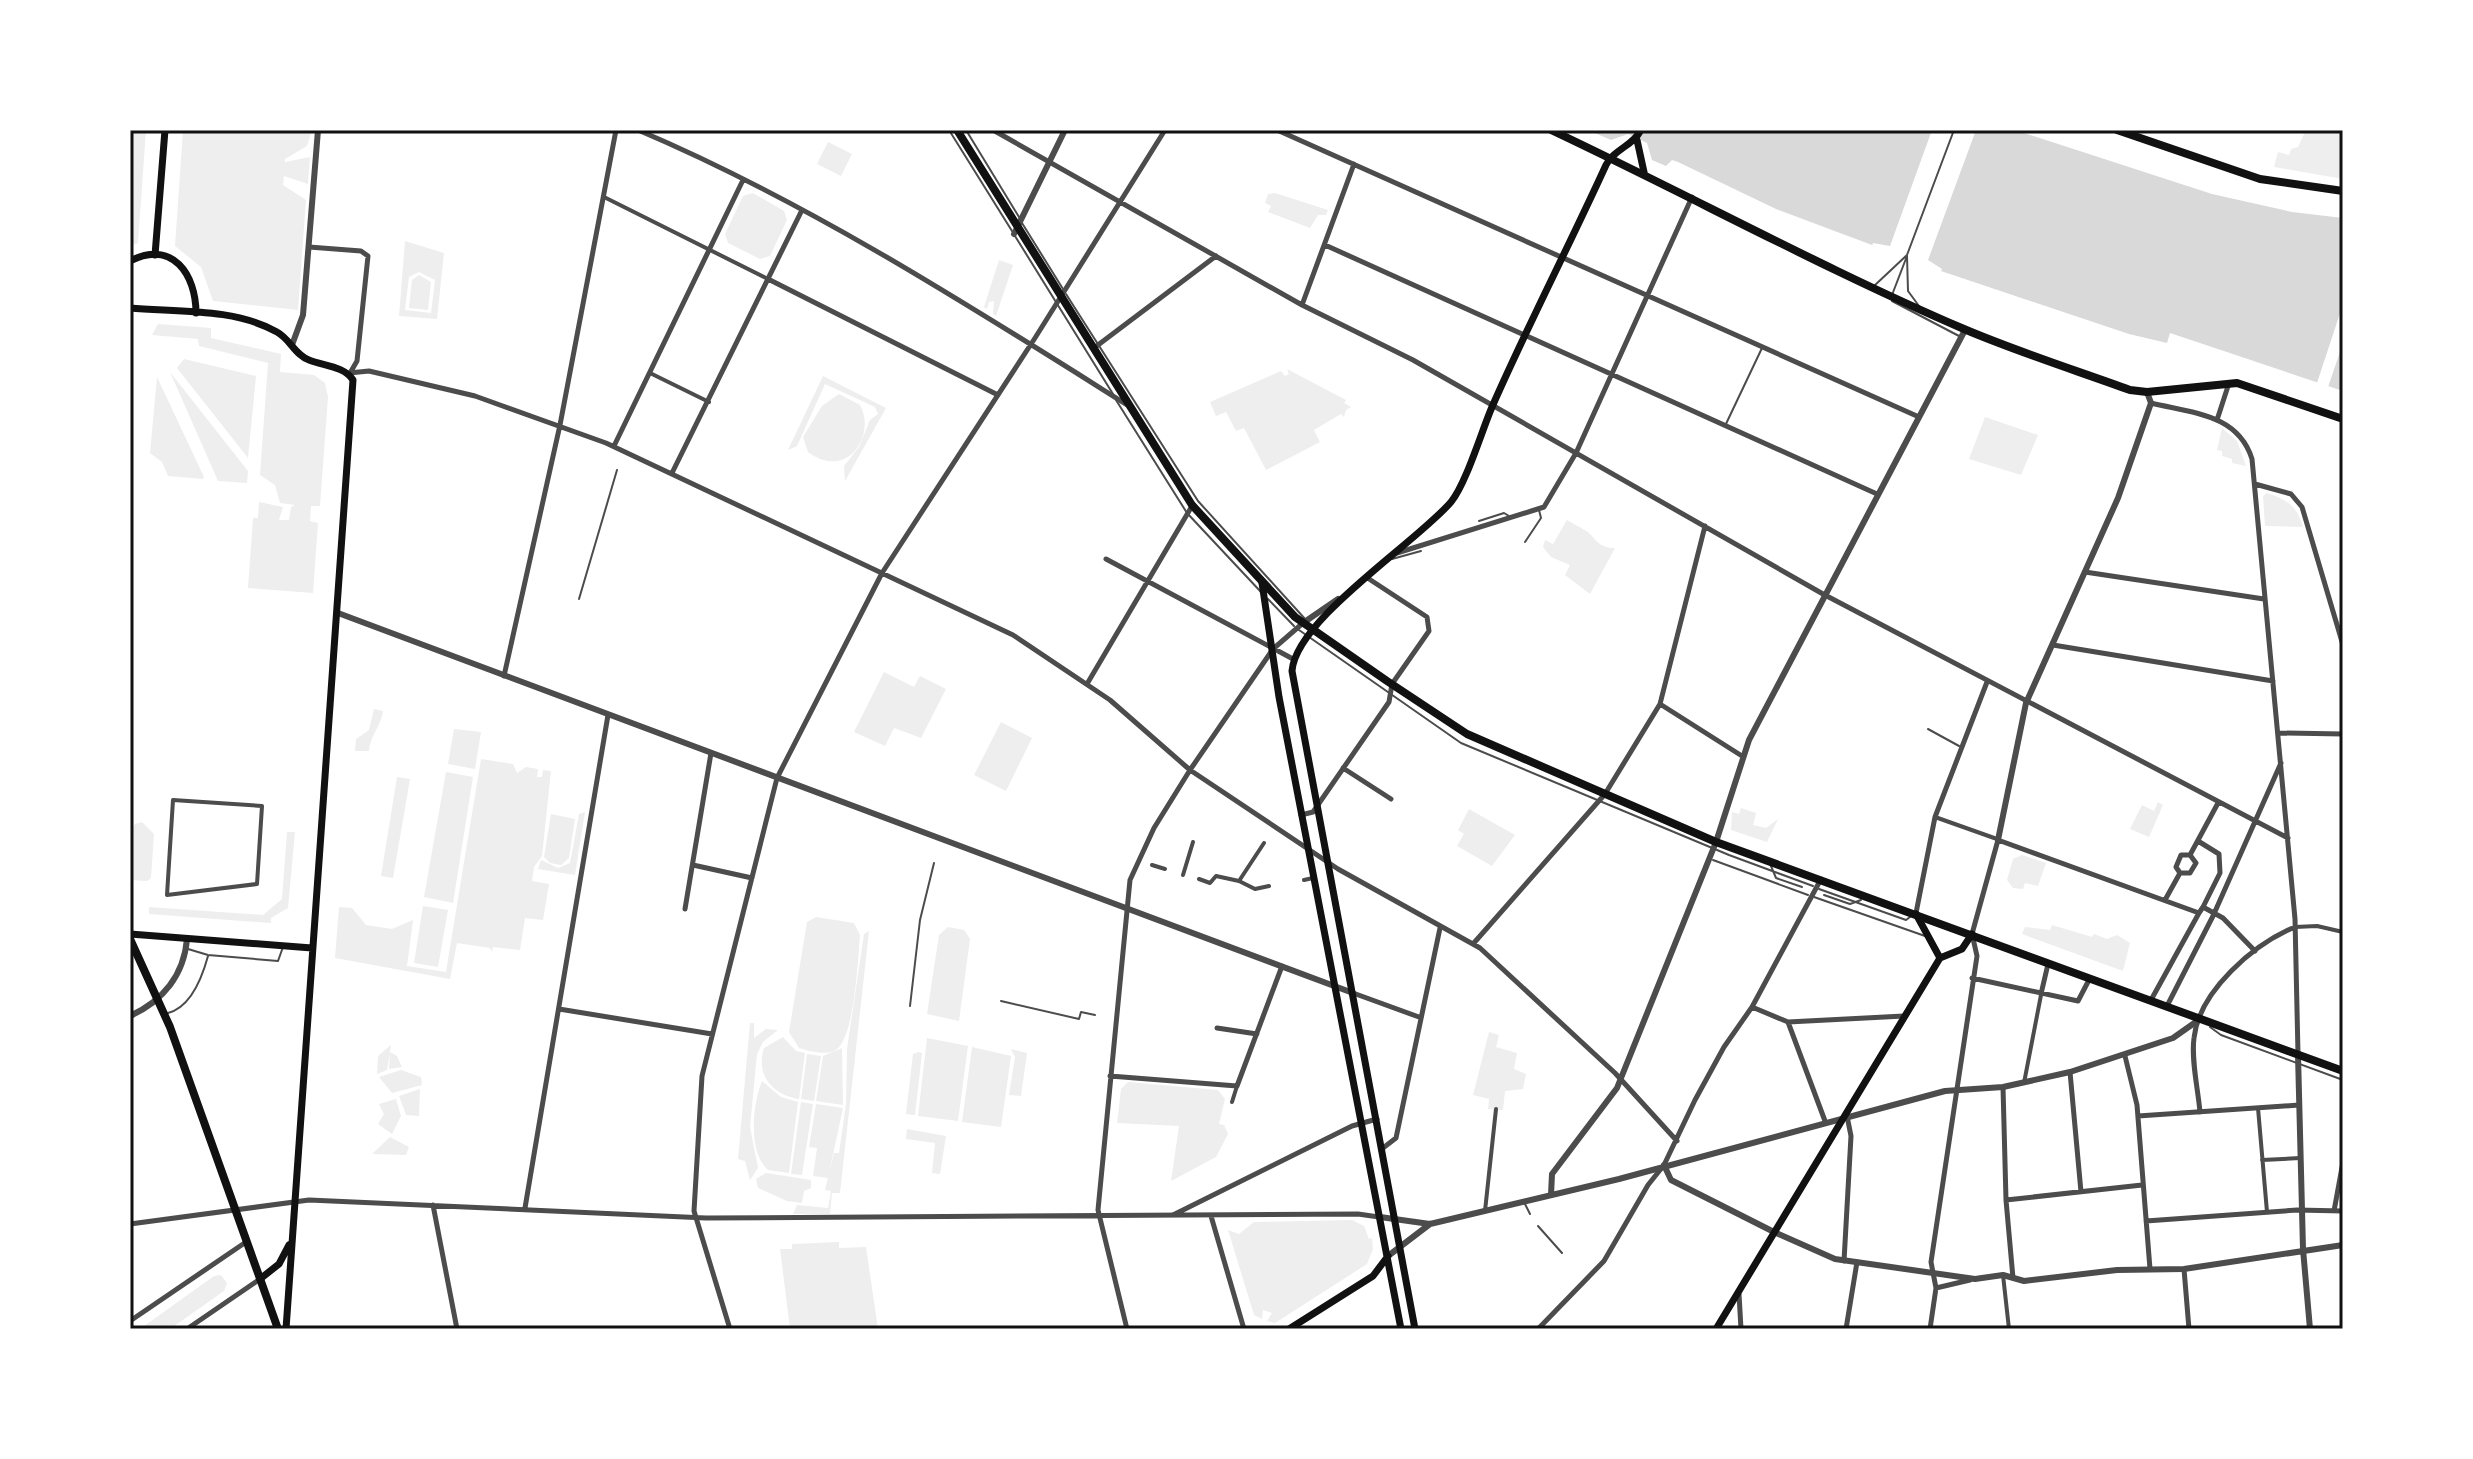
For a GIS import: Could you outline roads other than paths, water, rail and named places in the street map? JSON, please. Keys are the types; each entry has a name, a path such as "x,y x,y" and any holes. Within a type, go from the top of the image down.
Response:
{"main road":[{"path":"155,255 165,130"},
{"path":"957,130 1061,297 1096,347 1190,509 1311,634 1467,734 1715,845 1769,861 1819,883 1869,896 2167,1006 2298,1059 2343,1071"},
{"path":"1551,130 1644,172 1923,310 1963,334 2130,390 2147,392 2230,383 2343,419"},
{"path":"1641,130 1637,140 1644,172"},
{"path":"2117,130 2260,179 2343,191"},
{"path":"1415,1329 1292,671 1293,659 1351,590 1453,500 1493,405 1610,156 1637,140"},
{"path":"130,261 155,255 174,261 189,274 196,292 196,313"},
{"path":"130,308 196,313 257,324 277,331 306,359 349,373 354,385 286,1329"},
{"path":"1262,583 1275,675 1307,847 1308,879 1334,986 1401,1329"},
{"path":"1916,913 1940,958"},
{"path":"1716,1329 1940,958 1962,949 1972,934"},
{"path":"278,1329 164,1014 130,936 312,948"},
{"path":"260,1279 279,1264 290,1243"},
{"path":"1289,1329 1373,1276 1388,1256"}],"street":[{"path":"292,345 303,315 318,130"},
{"path":"504,676 560,425 616,130"},
{"path":"638,130 743,180 801,212 1032,344 1130,407"},
{"path":"993,130 1302,305 1413,360 1823,594 2288,838"},
{"path":"1018,228 1065,130"},
{"path":"730,1329 696,1218 702,1076 777,778 882,573 1032,344 1165,130"},
{"path":"1277,130 1919,417"},
{"path":"1302,305 1354,164"},
{"path":"614,446 743,180"},
{"path":"1393,554 1544,507 1576,453 1692,196"},
{"path":"604,197 998,395"},
{"path":"672,473 801,212"},
{"path":"1325,245 1877,494"},
{"path":"309,247 361,251 368,256 357,361 349,373"},
{"path":"1096,347 1216,256"},
{"path":"1551,1195 1552,1174 1620,1079 1715,845 1742,756 1842,553 1963,334"},
{"path":"349,373 369,371 475,396 614,446 622,453 672,473 1013,635 1087,684 1190,770 1274,829 1440,928 1473,944 1497,962 1620,1079 1677,1141"},
{"path":"648,371 709,402"},
{"path":"2217,420 2230,383"},
{"path":"2169,407 2170,389"},
{"path":"1930,1329 1936,1288 1931,1262 1977,956 1972,934 1998,840 2026,703 2118,498 2151,403 2147,392"},
{"path":"2151,403 2217,420 2237,431 2252,459 2295,927 2303,1249 2310,1329"},
{"path":"2255,484 2291,494 2302,507 2343,645"},
{"path":"1087,684 1190,509"},
{"path":"1473,944 1602,797 1660,704 1705,526"},
{"path":"1106,559 1293,659"},
{"path":"2085,572 2264,599"},
{"path":"1301,815 1313,812 1318,805 1392,696 1392,684 1429,631 1427,617 1366,577"},
{"path":"1127,1329 1099,1218 1112,1018 1125,907 1141,862 1190,770 1273,649 1302,624 1351,590"},
{"path":"338,613 939,841 1419,1017"},
{"path":"2053,645 2273,681"},
{"path":"1916,913 1935,817 1987,682"},
{"path":"1660,704 1742,756"},
{"path":"525,1208 608,715"},
{"path":"2279,733 2343,734"},
{"path":"685,909 711,753"},
{"path":"2167,1006 2215,913 2281,762"},
{"path":"1343,768 1391,799"},
{"path":"173,800 262,806 257,884 167,895 173,800"},
{"path":"2190,855 2218,803"},
{"path":"1935,817 2165,900 2215,913 2255,951"},
{"path":"2151,1000 2220,873 2219,854 2198,841"},
{"path":"1176,873 1184,875 1193,842"},
{"path":"1239,881 1264,843"},
{"path":"2180,873 2176,867 2177,860 2181,855 2190,855"},
{"path":"2180,873 2190,873 2193,868 2195,862 2190,855"},
{"path":"693,865 752,878"},
{"path":"1152,865 1165,869"},
{"path":"2165,900 2180,873"},
{"path":"1199,879 1210,883 1216,876 1239,881 1255,889 1269,886"},
{"path":"1538,1329 1604,1261 1648,1185 1664,1165 1724,1047 1752,1007 1819,883"},
{"path":"2200,1112 2194,1037 2208,1001 2255,951 2295,927 2317,926 2343,932"},
{"path":"1383,1148 1396,1138 1440,928"},
{"path":"130,1030 130,1016 157,1000 175,979 187,939"},
{"path":"2024,1083 2049,963"},
{"path":"1232,1102 1282,966"},
{"path":"1972,978 2078,1001 2090,978"},
{"path":"1752,1007 1788,1022 1905,1016"},
{"path":"559,1009 712,1034"},
{"path":"1388,1256 1430,1224 1652,1169 1846,1115 1956,1089 2003,1087 2070,1072 2173,1038 2200,1019"},
{"path":"1788,1022 1825,1121"},
{"path":"1217,1028 1257,1034"},
{"path":"2125,1056 2138,1116 2150,1269"},
{"path":"2070,1072 2081,1192"},
{"path":"1110,1076 1237,1086"},
{"path":"2003,1087 2006,1200 2013,1278"},
{"path":"2138,1116 2299,1105"},
{"path":"2258,1108 2267,1212"},
{"path":"1485,1211 1496,1109"},
{"path":"1844,1261 1851,1136 1846,1115"},
{"path":"1169,1217 1360,1124 1378,1119"},
{"path":"2262,1160 2301,1158"},
{"path":"2334,1211 2343,1162"},
{"path":"1664,1165 1671,1180 1774,1232 1844,1261 1975,1279"},
{"path":"2006,1200 2142,1185"},
{"path":"130,1224 293,1202 525,1208 696,1218 1099,1218 1358,1214 1430,1224"},
{"path":"433,1205 457,1329"},
{"path":"2146,1221 2303,1210 2343,1211"},
{"path":"1211,1216 1244,1329"},
{"path":"130,1321 246,1241"},
{"path":"1936,1288 2003,1275 2024,1281 2150,1269 2184,1269 2343,1245"},
{"path":"1846,1329 1857,1262"},
{"path":"2184,1269 2189,1329"},
{"path":"2003,1275 2009,1329"},
{"path":"187,1329 260,1279"},
{"path":"1739,1292 1741,1329"}],"lane":[{"path":"949,130 1018,228"},
{"path":"966,130 1018,228"},
{"path":"1954,130 1902,267 1892,303 1963,334"},
{"path":"1872,287 1907,255"},
{"path":"1907,255 1908,291 1923,310"},
{"path":"1061,297 1115,397 1190,509 1263,594 1302,624"},
{"path":"1096,347 1198,501 1302,624"},
{"path":"1725,426 1762,347"},
{"path":"579,599 617,470"},
{"path":"1525,542 1541,518 1538,509"},
{"path":"1479,521 1504,513 1512,517"},
{"path":"1383,562 1421,551"},
{"path":"1311,634 1392,696 1461,743 1602,797"},
{"path":"1928,729 1960,746"},
{"path":"1715,845 1773,872 1819,883 1856,902 1906,920 1916,913"},
{"path":"1708,858 1929,938"},
{"path":"1769,861 1776,878"},
{"path":"910,1006 920,920 934,863"},
{"path":"1767,880 1776,878 1802,887"},
{"path":"1824,895 1850,904 1869,896"},
{"path":"186,948 208,955 278,961 284,946"},
{"path":"164,1014 180,1010 200,981 208,955"},
{"path":"1001,1001 1079,1019 1081,1012 1095,1015"},
{"path":"2298,1059 2343,1080"},
{"path":"1524,1201 1530,1214"},
{"path":"1538,1226 1562,1253"}]}
